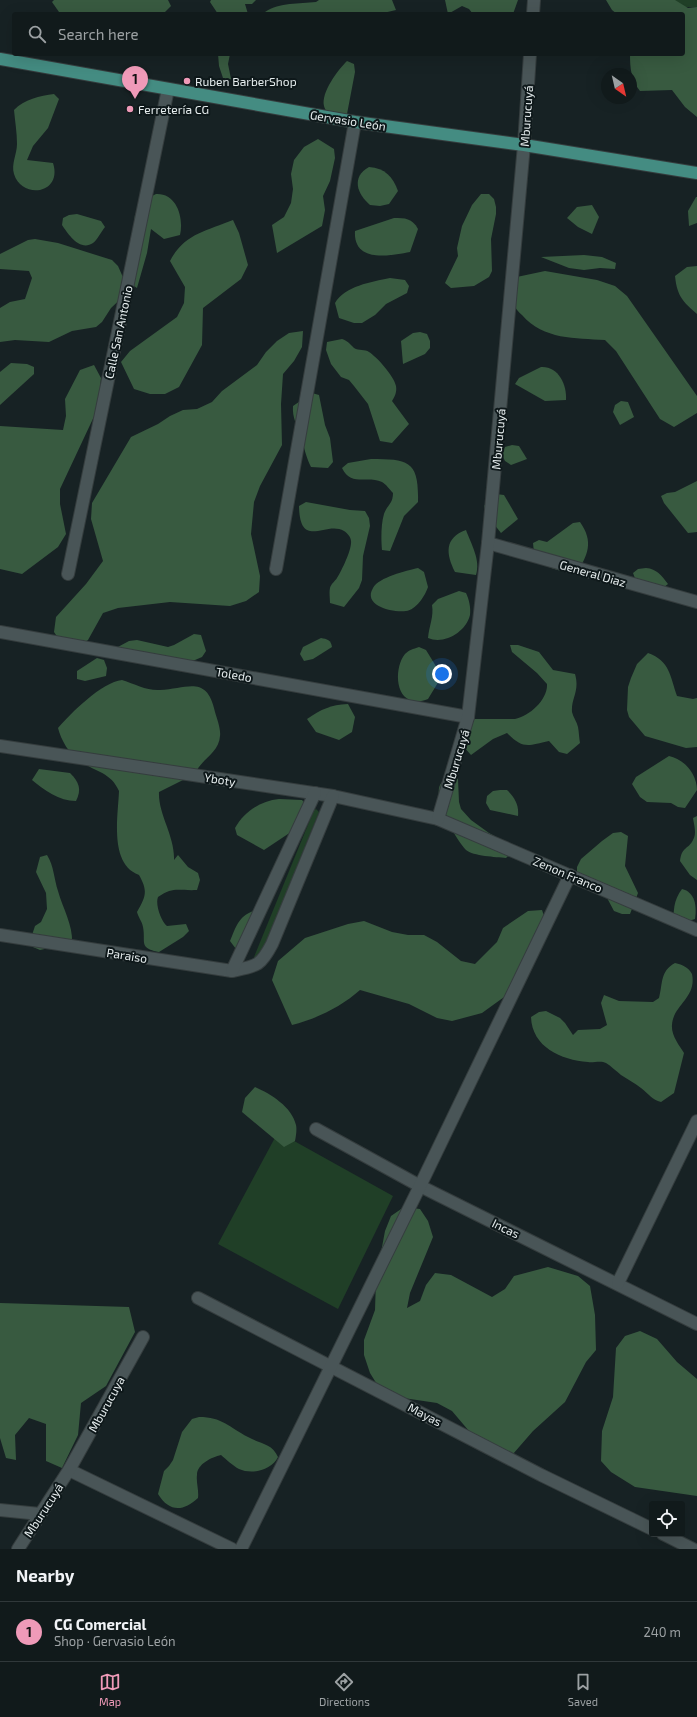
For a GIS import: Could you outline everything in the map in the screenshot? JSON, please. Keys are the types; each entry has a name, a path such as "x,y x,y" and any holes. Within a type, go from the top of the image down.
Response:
{"main road":[{"name":"Gervasio León","path":"0,59 355,122 524,145 697,173"}],"street":[{"path":"533,12 534,0"},
{"name":"Mburucuyá","path":"438,819 468,717 488,544 524,145 530,56"},
{"name":"Calle San Antonio","path":"68,574 168,89"},
{"path":"276,569 355,122"},
{"name":"General Diaz","path":"488,544 697,602"},
{"name":"Toledo","path":"0,632 468,717"},
{"name":"Yboty","path":"0,746 333,796 438,819"},
{"path":"232,971 315,793"},
{"name":"Paraiso","path":"0,935 232,971 254,967 265,956 272,944 333,796"},
{"name":"Zenon Franco","path":"438,819 697,930"},
{"path":"241,1549 420,1186 570,875"},
{"path":"618,1283 697,1121"},
{"name":"Incas","path":"316,1129 420,1186 618,1283 697,1324"},
{"name":"Mayas","path":"198,1298 541,1475 649,1528"},
{"name":"Mburucuya","path":"69,1470 143,1337"},
{"path":"69,1470 232,1549"},
{"name":"Mburucuyá","path":"18,1549 69,1470"},
{"path":"0,1510 40,1514"},
{"path":"668,1537 693,1549"}],"green space":[{"path":"54,0 168,0 171,6 165,12 59,12 52,2"},
{"path":"211,0 256,0 252,4 245,4 247,12 217,12 210,2"},
{"path":"319,0 392,0 396,10 388,12 265,12 277,6 316,2"},
{"path":"445,0 518,0 514,12 471,12 469,9 462,6 452,12 448,12"},
{"path":"606,0 675,0 688,8 697,7 697,117 685,107 672,90 640,91 637,87 637,68 631,68 630,56 685,56 685,12 614,12"},
{"path":"640,0 697,0 697,7 640,7"},
{"path":"218,56 230,56 228,64 231,79 224,81 219,66"},
{"path":"347,61 354,64 355,72 347,114 341,120 333,119 326,111 324,106 325,94 339,70"},
{"path":"54,94 59,99 48,128 33,146 27,160 53,163 55,173 52,181 47,187 40,190 32,190 25,188 18,182 13,170 17,148 14,110 22,103 27,101"},
{"path":"318,139 334,149 335,158 330,181 323,196 325,210 322,226 277,253 272,225 284,217 291,203 293,189 291,174 294,160 304,147"},
{"path":"369,167 384,171 394,181 398,191 389,204 380,206 370,205 365,201 359,191 358,181 360,176 363,171"},
{"path":"156,194 163,195 174,202 180,214 180,235 164,239 151,229 147,253 137,288 131,284 135,238 135,215 142,201"},
{"path":"481,194 489,194 494,199 496,207 491,239 492,271 489,277 474,286 451,288 445,283 458,256 457,248 462,226 472,205"},
{"path":"696,197 697,223 689,226 688,211"},
{"path":"592,205 599,217 592,234 578,227 567,218 577,207"},
{"path":"77,214 101,221 105,227 93,243 88,245 79,244 62,225 63,218 69,215"},
{"path":"394,218 408,219 416,225 418,229 410,252 383,256 366,253 360,248 356,241 355,231"},
{"path":"233,220 239,233 248,265 241,279 203,308 202,345 179,387 165,394 150,394 134,389 121,362 130,351 177,317 184,303 185,287 170,261 182,245 189,239 197,234"},
{"path":"35,239 58,243 112,260 118,266 129,291 111,308 102,322 96,327 72,331 49,342 15,340 0,342 0,308 10,302 25,299 32,278 29,271 0,269 0,254 28,240"},
{"path":"584,255 602,257 616,263 615,269 600,268 584,270 569,268 541,257"},
{"path":"697,266 697,314 688,306 679,294 675,276 687,267"},
{"path":"545,271 597,280 615,286 627,296 697,396 697,413 674,427 660,419 616,351 605,340 571,338 550,333 531,323 518,311 511,300 510,290 512,278"},
{"path":"390,278 405,280 409,286 407,293 386,304 375,315 362,323 354,323 339,318 335,303 345,292 375,281"},
{"path":"303,331 302,347 294,361 283,374 281,404 282,445 260,486 254,502 251,534 260,576 259,592 246,601 230,606 170,602 118,608 103,613 88,640 76,648 62,644 54,632 56,617 86,584 103,561 91,519 92,503 131,437 183,410 197,409 212,402 222,391 257,365 266,352 277,341 289,333"},
{"path":"420,332 427,334 430,341 430,348 425,354 403,364 401,341 413,333"},
{"path":"342,339 354,348 367,351 372,354 381,362 395,382 396,392 392,401 409,424 392,443 380,441 368,404 349,380 341,377 331,364 326,350 327,342"},
{"path":"11,363 27,364 34,367 34,374 0,405 0,372"},
{"path":"94,365 101,378 98,408 60,489 60,504 66,534 58,547 22,574 0,569 0,426 63,430 66,416 65,399 80,370"},
{"path":"541,367 547,367 557,373 565,388 566,400 545,401 515,384 519,378"},
{"path":"312,393 319,395 325,425 330,438 333,462 328,468 311,467 294,418 293,406"},
{"path":"621,401 628,402 634,417 620,425 613,412 615,405"},
{"path":"512,445 519,446 527,459 511,465 505,461 502,455 505,447"},
{"path":"371,459 395,460 403,462 414,470 416,478 418,502 404,516 390,551 382,550 382,522 385,511 392,500 393,493 382,482 376,480 355,479 346,474 342,468 348,463"},
{"path":"697,481 697,532 688,533 664,503 661,496 667,493 675,492"},
{"path":"496,494 504,495 518,519 501,533 486,514 484,506 489,499"},
{"path":"306,502 350,510 365,511 369,518 370,526 363,556 362,580 359,588 344,607 330,603 330,590 331,585 337,578 346,560 351,545 350,538 344,531 337,529 309,531 304,527 300,520 299,506"},
{"path":"580,522 587,536 588,548 584,561 576,574 554,569 542,563 537,558 533,543 539,540 547,542 573,523"},
{"path":"466,530 473,546 476,558 476,575 455,572 450,559 450,542 459,533"},
{"path":"418,568 424,572 428,587 417,605 410,610 394,611 375,604 371,594 376,584 393,575"},
{"path":"646,568 656,571 668,584 655,594 636,581 633,573 638,569"},
{"path":"459,591 466,593 469,601 470,615 468,621 454,636 441,640 428,638 432,618 432,605 438,599"},
{"path":"194,634 201,635 206,651 202,657 195,660 122,661 116,656 116,648 129,641 137,640 168,647"},
{"path":"321,638 328,640 332,647 313,659 304,661 300,654 303,647"},
{"path":"510,645 518,645 539,652 553,670 575,674 576,690 572,712 578,727 580,743 567,754 559,752 549,741 526,745 517,742 507,733 493,739 471,755 461,742 459,730 463,719 515,719 532,711 545,695 547,684 537,673 512,652"},
{"path":"419,647 426,650 442,676 428,699 413,701 402,694 399,688 398,673 399,666 405,654"},
{"path":"648,653 661,660 665,665 671,676 677,696 693,699 697,698 697,747 686,748 645,736 629,717 627,710 628,687 637,664"},
{"path":"97,658 104,660 107,668 106,676 85,681 77,679 77,671"},
{"path":"122,680 155,690 195,686 201,688 207,692 211,700 220,730 217,747 201,764 195,774 159,792 161,809 174,851 174,860 178,855 188,867 198,873 200,880 197,890 172,890 158,897 158,908 165,924 167,926 186,924 189,931 183,937 159,952 148,949 144,944 143,927 137,912 145,894 144,885 139,875 129,869 123,861 119,850 117,826 119,791 112,780 107,776 86,765 72,755 63,742 58,728 71,714 96,692 105,686"},
{"path":"348,704 355,717 352,732 339,740 316,732 307,719 326,708"},
{"path":"669,756 680,760 689,768 695,778 697,790 685,808 678,807 671,803 647,802 640,797 632,784 636,777"},
{"path":"39,769 70,773 76,779 79,786 79,793 76,801 70,801 58,797 32,780"},
{"path":"452,775 458,779 459,802 461,809 471,820 502,840 511,853 506,858 485,856 469,852 457,838 443,809 439,791 440,785 445,779"},
{"path":"507,790 512,796 517,805 518,816 490,810 486,803 487,796 493,791"},
{"path":"279,799 302,800 308,809 309,820 264,850 237,835 235,828 248,812 265,802"},
{"path":"316,809 319,812 257,965 252,962 314,810"},
{"path":"697,816 697,880 690,875 680,861 682,853 694,838 695,829 693,818"},
{"path":"621,832 628,836 625,866 638,893 630,914 622,914 614,911 606,896 577,874 577,867 581,859 613,833"},
{"path":"47,855 71,930 72,943 40,950 33,947 30,941 35,926 41,922 47,909 46,893 36,872 40,857"},
{"path":"682,889 690,893 694,900 696,909 695,919 675,925 674,906"},
{"path":"542,910 547,925 522,984 482,1013 452,1021 437,1018 409,1004 360,990 345,1002 328,1012 292,1025 272,980 278,961 305,938 348,924 364,921 392,932 408,935 424,935 437,942 461,961 475,964 497,942 503,928 528,911"},
{"path":"253,911 255,919 242,957 230,941 241,919"},
{"path":"675,963 689,970 692,974 693,982 688,995 673,1018 672,1029 674,1036 684,1053 674,1093 661,1102 653,1098 639,1086 621,1075 606,1063 578,1061 558,1055 542,1044 537,1036 531,1017 539,1012 546,1011 560,1018 573,1035 578,1030 600,1029 607,1025 601,1003 604,995 619,1001 653,1002 659,998 664,974 670,966"},
{"path":"255,1087 274,1097 290,1112 294,1118 296,1127 295,1141 284,1147 242,1112 245,1098"},
{"path":"278,1132 393,1196 338,1309 218,1244"},
{"path":"404,1207 420,1209 428,1221 433,1237 410,1293 407,1308 420,1301 426,1285 435,1273 451,1275 492,1297 505,1289 514,1276 548,1267 578,1276 590,1286 595,1315 596,1350 586,1362 565,1402 533,1431 513,1454 480,1444 452,1411 437,1403 390,1396 378,1386 370,1373 364,1355 364,1340 375,1310 376,1279 385,1231 391,1216"},
{"path":"0,1303 129,1307 135,1332 106,1386 81,1403 78,1435 62,1468 46,1461 46,1424 29,1418 15,1435 16,1460 6,1458 0,1438"},
{"path":"640,1331 657,1339 677,1362 697,1379 697,1496 635,1487 611,1472 601,1461 602,1431 613,1397 616,1348 625,1336"},
{"path":"207,1417 225,1423 248,1437 269,1446 278,1457 266,1468 255,1471 244,1471 237,1468 221,1455 213,1457 202,1464 199,1468 197,1478 198,1498 182,1508 172,1507 162,1500 158,1494 164,1471 173,1460 182,1432 192,1419"}],"place":[{"name":"Ruben BarberShop","path":"187,81"},
{"name":"CG Comercial","path":"135,99"},
{"name":"Ferretería CG","path":"130,109"}]}
